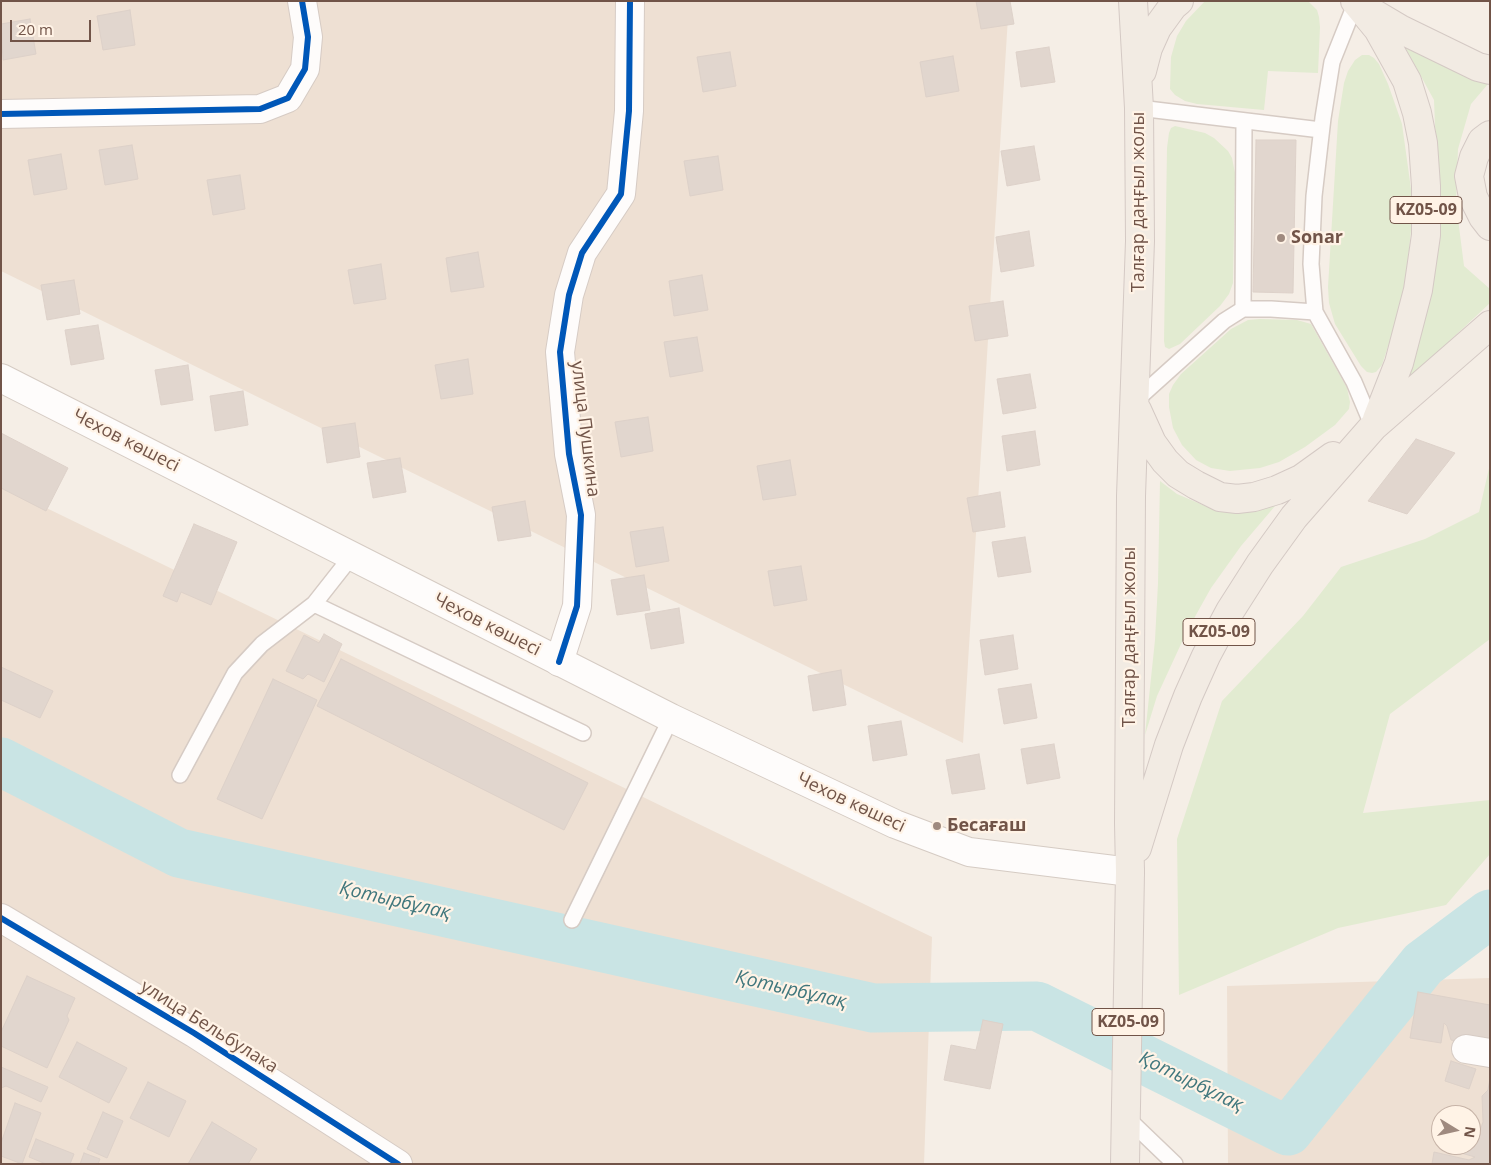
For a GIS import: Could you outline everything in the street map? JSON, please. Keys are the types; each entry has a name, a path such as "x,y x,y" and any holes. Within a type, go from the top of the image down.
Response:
{"main road":[{"name":"Талғар даңғыл жолы","path":"1125,1164 1130,872 1131,496 1140,250 1138,96 1133,1"},
{"name":"KZ05-09","path":"1138,96 1148,48 1157,28 1179,1"},
{"name":"KZ05-09","path":"1355,2 1378,29 1407,81 1417,113 1426,186 1426,236 1418,290 1399,363 1373,428"},
{"path":"1355,2 1431,44 1478,67 1490,70"},
{"path":"1490,135 1482,141 1474,157 1470,176 1474,197 1483,217 1490,226"},
{"path":"1373,428 1490,325"},
{"name":"Талғар даңғыл жолы","path":"1134,402 1152,444 1164,461 1178,474 1196,485 1220,497 1237,499 1254,497 1277,490 1301,479 1373,428"},
{"name":"Талғар даңғыл жолы","path":"1130,872 1168,745 1206,656 1230,612 1260,564 1294,517 1373,428"}],"street":[{"path":"1,114 260,109 288,98 304,69 308,37 302,1"},
{"name":"улица Пушкина","path":"559,662 577,606 581,515 569,454 560,352 570,294 582,253 621,194 629,111 630,1"},
{"name":"Чехов көшесі","path":"1,378 671,718 895,824 969,852 1130,872"},
{"name":"улица Бельбулака","path":"1,918 194,1033 395,1163"}],"lane":[{"path":"1355,2 1332,62 1321,130 1314,196 1311,264 1315,312 1354,382 1373,428"},
{"path":"1138,96 1244,121 1321,130"},
{"path":"1243,310 1244,121"},
{"path":"1134,402 1224,321 1243,310 1271,309 1315,312"},
{"path":"180,774 235,673 262,644 314,604 351,557"},
{"path":"314,604 583,733"},
{"path":"572,920 671,718"},
{"path":"1126,1117 1175,1164"}],"shaded area":[{"path":"1,1 1009,1 963,743 1,271"},
{"path":"1,486 932,937 924,1164 1,1164"},
{"path":"1490,978 1490,1164 1228,1164 1227,986"}],"green space":[{"path":"1205,1 1308,1 1317,10 1319,17 1318,73 1268,71 1264,110 1197,104 1185,101 1175,95 1170,89 1171,57 1177,36 1186,21"},
{"path":"1405,47 1488,84 1471,104 1458,149 1456,203 1464,266 1490,289 1490,303 1395,392 1438,200 1434,100"},
{"path":"1362,55 1369,55 1374,58 1379,64 1388,84 1402,124 1411,189 1411,231 1406,279 1399,312 1382,365 1376,372 1372,373 1367,372 1361,366 1335,324 1329,303 1328,287 1338,121 1344,83 1348,71 1355,60"},
{"path":"1175,126 1205,133 1214,138 1228,151 1232,158 1235,173 1233,283 1229,294 1220,306 1180,344 1169,349 1165,347 1164,341 1167,148 1169,133 1171,128"},
{"path":"1248,320 1297,320 1311,324 1347,388 1350,402 1349,409 1335,425 1305,447 1279,462 1260,468 1230,471 1211,468 1196,460 1182,445 1173,428 1169,407 1169,394 1181,374 1231,329"},
{"path":"1490,464 1490,639 1390,714 1363,813 1490,800 1490,854 1446,905 1338,928 1179,995 1177,839 1222,701 1303,616 1341,567 1425,539 1479,512"},
{"path":"1160,481 1177,494 1210,508 1236,509 1281,499 1241,546 1211,588 1187,631 1157,696 1145,735 1155,640"}],"building":[{"path":"976,1 1010,1 1014,24 981,29"},
{"path":"130,10 135,45 103,50 97,16"},
{"path":"30,19 36,54 3,60 1,24"},
{"path":"1049,47 1055,82 1021,87 1016,52"},
{"path":"730,52 736,86 703,92 697,57"},
{"path":"953,56 959,91 926,97 920,62"},
{"path":"1256,140 1296,140 1293,293 1253,292"},
{"path":"132,145 138,179 105,185 99,150"},
{"path":"1034,146 1040,180 1007,186 1001,151"},
{"path":"61,154 67,189 34,195 28,160"},
{"path":"718,156 723,190 690,196 684,161"},
{"path":"240,175 245,209 213,215 207,180"},
{"path":"1029,231 1034,266 1001,272 996,237"},
{"path":"478,252 484,287 451,292 446,258"},
{"path":"381,264 386,299 354,304 348,270"},
{"path":"702,275 708,310 674,316 669,281"},
{"path":"74,280 80,314 47,320 41,285"},
{"path":"1003,301 1008,336 975,341 969,306"},
{"path":"98,325 104,359 71,365 65,330"},
{"path":"697,337 703,371 670,377 664,342"},
{"path":"468,359 473,394 441,399 435,365"},
{"path":"188,365 193,400 161,405 155,370"},
{"path":"1030,374 1036,408 1003,414 997,379"},
{"path":"243,391 248,425 215,431 210,396"},
{"path":"648,417 653,451 621,457 615,422"},
{"path":"355,423 360,457 327,463 322,428"},
{"path":"1035,431 1040,465 1007,471 1002,436"},
{"path":"1,433 68,468 46,511 1,488"},
{"path":"1416,439 1455,453 1407,514 1368,501"},
{"path":"400,458 406,492 373,498 367,463"},
{"path":"790,460 796,495 763,500 757,466"},
{"path":"1000,492 1005,527 973,532 967,498"},
{"path":"525,501 531,536 498,541 492,507"},
{"path":"194,524 237,542 211,605 181,592 177,602 163,596"},
{"path":"663,527 669,561 636,567 630,532"},
{"path":"1025,537 1031,572 998,577 992,542"},
{"path":"801,566 807,600 774,606 768,571"},
{"path":"644,575 650,610 617,615 611,580"},
{"path":"679,608 684,643 651,649 645,614"},
{"path":"324,634 342,644 324,682 308,674 303,679 286,671 304,635 319,643"},
{"path":"1013,635 1018,669 985,675 980,640"},
{"path":"341,659 588,783 564,830 317,706"},
{"path":"1,667 53,691 40,718 1,700"},
{"path":"841,670 846,705 813,711 808,676"},
{"path":"273,679 317,700 262,819 217,799"},
{"path":"1031,684 1037,718 1004,724 998,689"},
{"path":"901,721 907,755 873,761 868,726"},
{"path":"1054,744 1060,778 1027,784 1021,749"},
{"path":"979,754 985,789 952,794 946,760"},
{"path":"27,976 75,998 67,1016 69,1020 47,1068 1,1046 1,1032"},
{"path":"1418,992 1490,1005 1490,1047 1451,1040 1447,1026 1444,1023 1441,1043 1410,1038"},
{"path":"983,1020 1003,1024 990,1089 944,1080 951,1045 976,1050"},
{"path":"77,1042 127,1068 109,1103 59,1077"},
{"path":"1451,1061 1476,1069 1469,1089 1445,1081"},
{"path":"1,1067 48,1087 41,1102 6,1086 1,1088"},
{"path":"1490,1078 1490,1164 1432,1164 1434,1155 1447,1155 1469,1160 1475,1157 1468,1155 1481,1155 1482,1096 1488,1090"},
{"path":"148,1082 186,1101 169,1137 130,1118"},
{"path":"15,1103 41,1113 22,1164 1,1156 1,1143"},
{"path":"103,1112 123,1121 107,1158 87,1149"},
{"path":"212,1122 257,1149 248,1164 188,1164"},
{"path":"36,1139 74,1154 70,1164 46,1164 29,1157"},
{"path":"84,1153 100,1159 98,1164 80,1164"}],"waterway":[{"name":"Қотырбұлақ","path":"1,762 179,853 873,1008 1037,1006 1288,1131 1423,964 1490,914"}],"cycle path":[{"path":"1,114 260,109 288,98 305,69 308,37 302,1"},
{"path":"559,662 577,606 581,515 569,454 560,352 569,295 582,253 621,194 629,111 630,1"},
{"path":"1,918 194,1033 398,1164"}],"place":[{"name":"Sonar","path":"1281,238"},
{"name":"Бесағаш","path":"937,826"}]}
